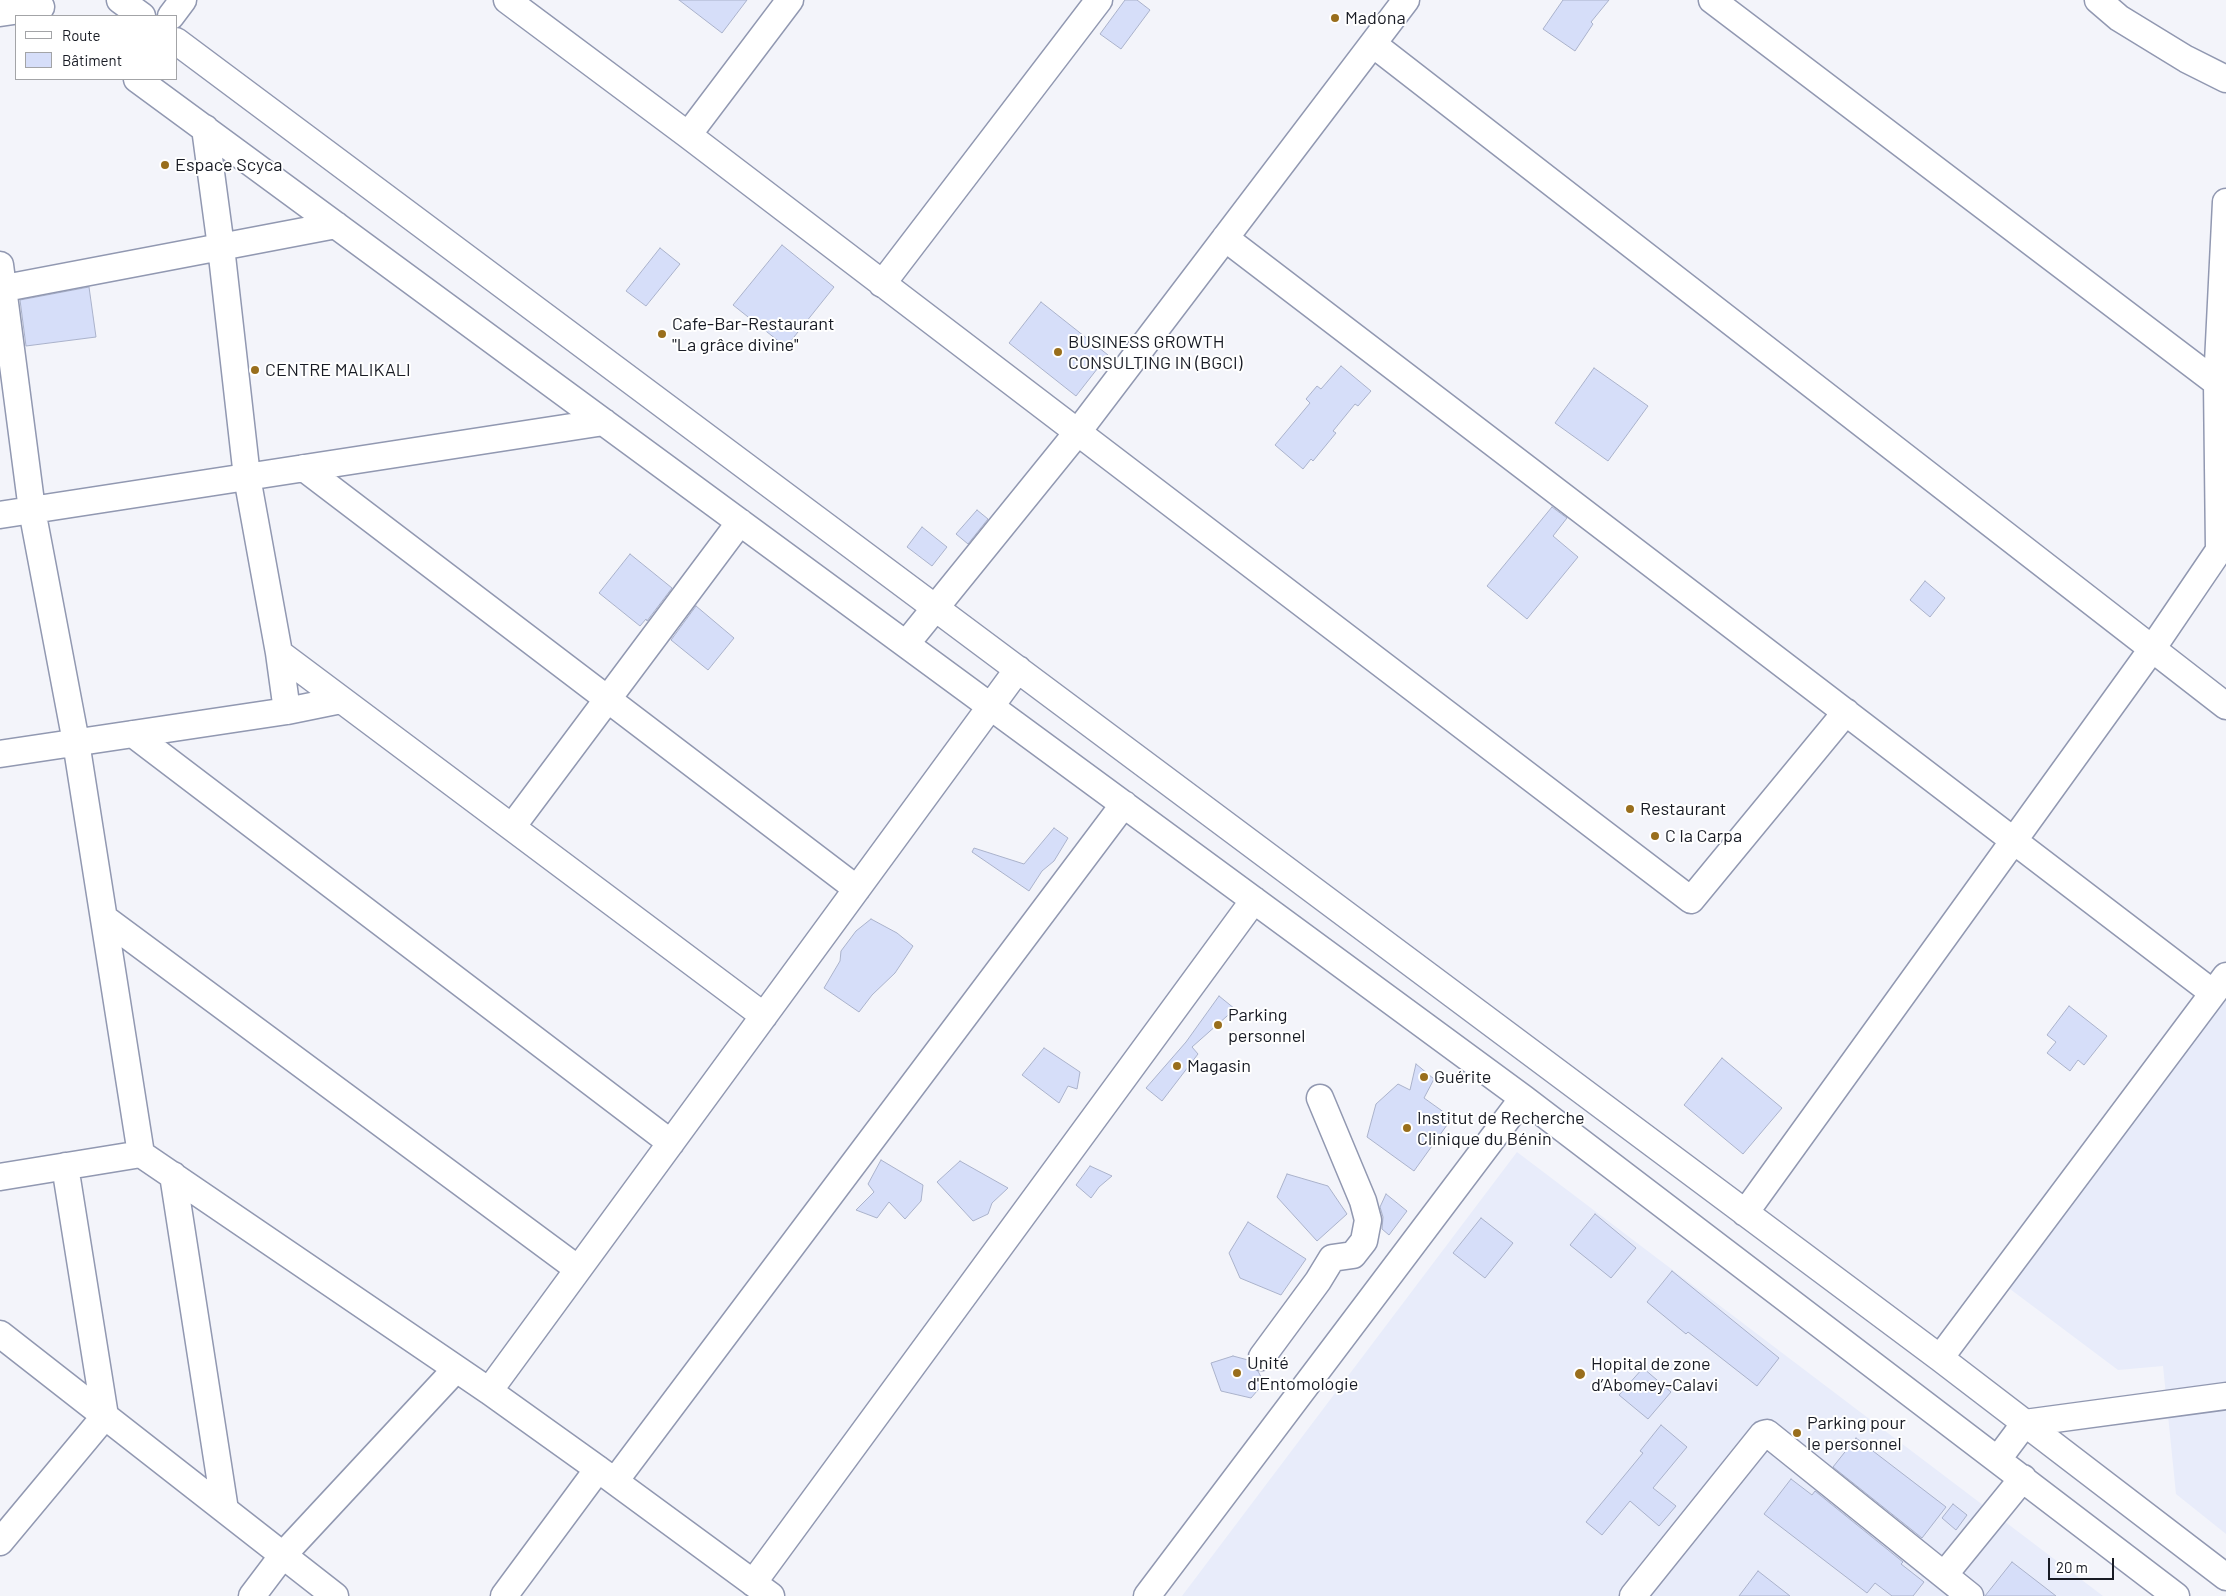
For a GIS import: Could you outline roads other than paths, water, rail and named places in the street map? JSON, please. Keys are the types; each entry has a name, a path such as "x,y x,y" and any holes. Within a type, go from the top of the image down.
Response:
{"street":[{"path":"120,0 141,15"},
{"path":"172,15 183,0"},
{"path":"507,0 688,135 1691,900 1846,712"},
{"path":"688,135 790,0"},
{"path":"882,284 1099,0"},
{"path":"906,644 1077,433 1406,0"},
{"path":"1712,0 2217,383"},
{"path":"2098,0 2120,18 2186,59 2226,79"},
{"path":"0,12 42,8"},
{"path":"178,42 1940,1358 2226,1577"},
{"path":"1373,44 2226,706"},
{"path":"138,80 1523,1098 2176,1596"},
{"path":"204,128 221,247 247,477 279,654 287,710"},
{"path":"1746,1213 2152,649 2222,545 2217,383 2226,202"},
{"path":"141,1154 76,742 32,510 1,280 221,247 336,224"},
{"path":"1225,238 2014,841 2220,985 1940,1358"},
{"path":"0,515 604,422"},
{"path":"304,468 857,890"},
{"path":"512,827 740,522"},
{"path":"279,654 764,1016"},
{"path":"489,1391 1018,669"},
{"path":"0,754 341,700"},
{"path":"133,734 671,1143"},
{"path":"504,1596 606,1475 1124,804"},
{"path":"0,1177 141,1154 489,1391 762,1590 1254,900"},
{"path":"104,918 578,1270"},
{"path":"1262,1357 1318,1281 1332,1258 1353,1255 1364,1241 1368,1220 1363,1201 1320,1098"},
{"path":"1147,1596 1523,1098"},
{"path":"0,1542 104,1416 65,1166"},
{"path":"174,1175 225,1510"},
{"path":"0,1334 335,1596"},
{"path":"252,1596 283,1555 456,1369"},
{"path":"1998,1459 2025,1423 2226,1396"},
{"path":"1633,1596 1763,1434 1767,1433 1970,1596"},
{"path":"1944,1575 2023,1478"}],"place":[{"name":"Madona","path":"1335,18"},
{"name":"Espace Scyca","path":"165,165"},
{"name":"Cafe-Bar-Restaurant ''La grâce divine''","path":"662,334"},
{"name":"BUSINESS GROWTH CONSULTING IN (BGCI)","path":"1058,352"},
{"name":"CENTRE MALIKALI","path":"255,370"},
{"name":"Restaurant","path":"1630,809"},
{"name":"C la Carpa","path":"1655,836"},
{"name":"Parking personnel","path":"1218,1025"},
{"name":"Magasin","path":"1177,1066"},
{"name":"Guérite","path":"1424,1077"},
{"name":"Institut de Recherche Clinique du Bénin","path":"1407,1128"},
{"name":"Unité d'Entomologie","path":"1237,1373"},
{"name":"Hopital de zone d’Abomey-Calavi","path":"1580,1374"},
{"name":"Parking pour le personnel","path":"1797,1433"}]}
